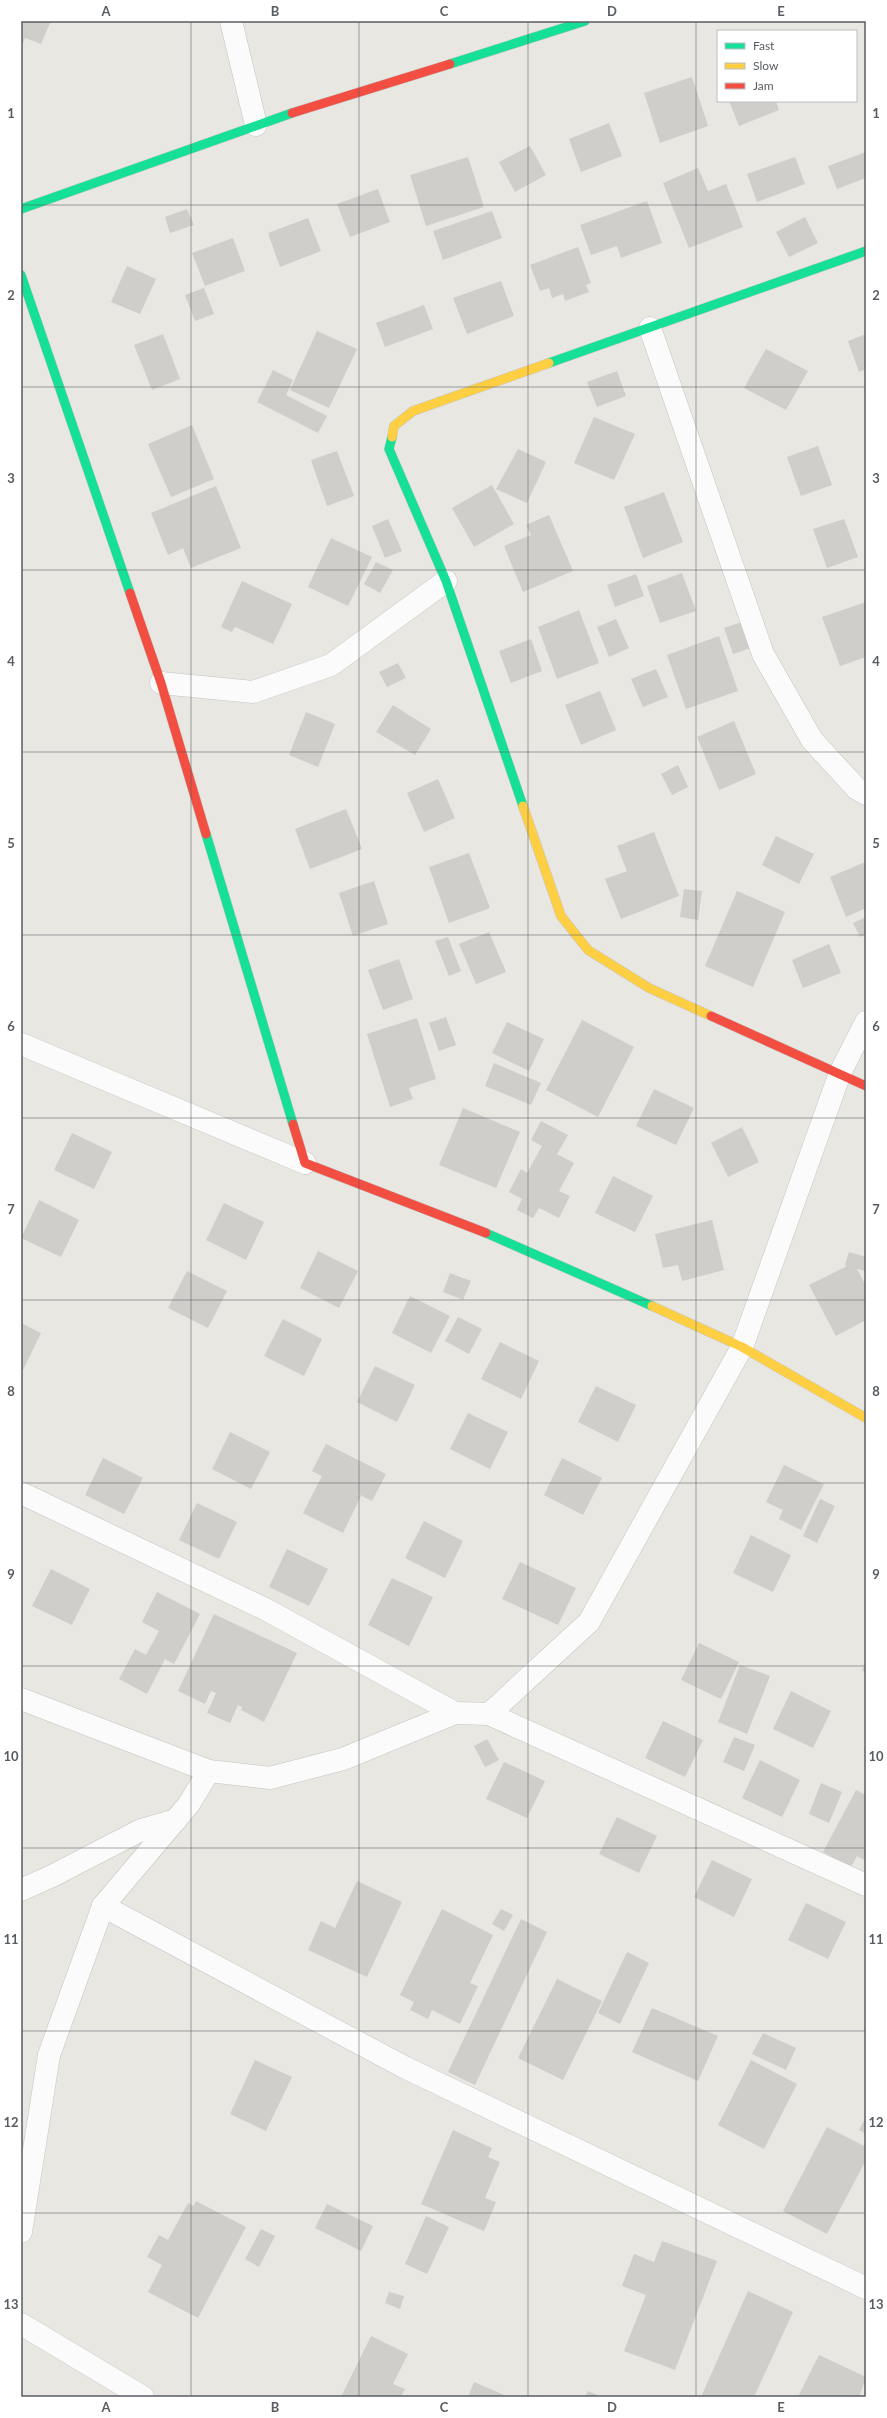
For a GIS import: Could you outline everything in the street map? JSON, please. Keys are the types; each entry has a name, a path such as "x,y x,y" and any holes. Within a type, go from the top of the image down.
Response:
{"street":[{"path":"231,21 256,125"},
{"path":"21,209 256,125 585,21"},
{"path":"866,251 413,412 394,426 389,449 446,582 561,916 588,950 649,988 866,1086"},
{"path":"21,275 161,683 305,1163"},
{"path":"650,328 763,654 812,740 857,789 866,794"},
{"path":"161,683 253,692 331,665 446,582"},
{"path":"488,1714 589,1622 742,1347 840,1073 866,1022"},
{"path":"21,1044 305,1163 500,1238 742,1347 866,1418"},
{"path":"21,1493 265,1608 455,1713"},
{"path":"21,1699 209,1771 270,1778 342,1759 455,1713 488,1714 866,1885"},
{"path":"21,2232 49,2055 103,1906 189,1804 209,1771"},
{"path":"21,1890 52,1876 141,1830 176,1820"},
{"path":"103,1906 404,2067 866,2288"},
{"path":"21,2324 142,2397"}],"building":[{"path":"21,21 51,21 41,44 25,38 21,48"},
{"path":"692,77 708,126 660,143 644,93"},
{"path":"729,102 776,102 779,110 739,126"},
{"path":"609,123 622,156 581,172 569,139"},
{"path":"530,146 546,175 515,192 499,162"},
{"path":"866,152 866,178 837,189 828,166"},
{"path":"468,157 484,207 426,226 410,175"},
{"path":"795,157 805,184 757,202 747,174"},
{"path":"698,168 708,191 726,184 743,227 689,248 663,183"},
{"path":"378,189 390,222 350,237 337,204"},
{"path":"647,201 662,243 621,258 617,246 591,255 580,225"},
{"path":"187,209 194,225 170,233 165,217"},
{"path":"492,211 502,238 443,260 433,231"},
{"path":"805,217 818,243 789,257 776,232"},
{"path":"308,218 321,251 280,267 268,233"},
{"path":"233,238 245,271 205,286 192,253"},
{"path":"578,247 591,283 586,285 589,292 565,301 563,294 552,298 549,288 540,291 530,265"},
{"path":"127,266 156,279 140,314 111,302"},
{"path":"501,281 514,316 467,334 453,298"},
{"path":"204,288 214,314 195,321 185,295"},
{"path":"424,305 433,329 385,347 376,323"},
{"path":"317,331 357,349 329,408 290,390"},
{"path":"163,334 180,379 152,390 134,345"},
{"path":"866,334 866,369 859,372 848,341"},
{"path":"766,349 808,371 786,410 744,388"},
{"path":"273,370 293,380 286,395 327,416 318,433 257,402"},
{"path":"617,371 626,396 597,407 587,382"},
{"path":"594,417 635,434 614,480 574,463"},
{"path":"192,425 214,479 171,497 148,444"},
{"path":"818,446 832,485 801,496 787,457"},
{"path":"518,449 546,462 527,503 496,489"},
{"path":"337,451 354,496 327,506 311,460"},
{"path":"492,485 514,524 474,547 452,508"},
{"path":"216,486 241,548 191,568 183,548 168,555 151,513"},
{"path":"664,492 683,542 643,558 624,507"},
{"path":"549,515 573,571 523,592 504,546 531,535 526,525"},
{"path":"388,519 402,551 385,558 372,526"},
{"path":"844,519 858,557 827,568 813,529"},
{"path":"331,538 372,557 348,606 308,587"},
{"path":"376,562 393,570 380,593 364,584"},
{"path":"682,573 696,611 660,623 647,586"},
{"path":"636,574 644,596 615,607 607,585"},
{"path":"242,581 292,604 273,644 235,627 232,632 221,627"},
{"path":"866,602 866,657 840,666 822,617"},
{"path":"579,610 599,663 557,679 538,627"},
{"path":"616,619 629,648 609,657 597,627"},
{"path":"742,622 751,648 733,654 724,628"},
{"path":"719,636 738,691 686,709 667,655"},
{"path":"531,639 542,671 511,683 499,651"},
{"path":"398,663 406,678 387,687 379,672"},
{"path":"656,669 668,697 643,707 631,679"},
{"path":"600,691 616,730 581,745 565,705"},
{"path":"393,705 431,729 415,755 376,732"},
{"path":"306,712 335,724 318,767 289,755"},
{"path":"734,721 756,774 719,790 697,737"},
{"path":"678,765 688,787 672,795 661,774"},
{"path":"438,779 455,818 424,832 407,793"},
{"path":"346,809 362,849 310,869 295,829"},
{"path":"654,832 679,896 621,919 605,879 627,871 617,846"},
{"path":"776,836 814,854 799,884 762,865"},
{"path":"469,853 490,908 449,923 429,867"},
{"path":"865,862 866,908 846,917 830,877"},
{"path":"374,881 388,924 353,936 339,893"},
{"path":"684,889 702,891 698,920 680,917"},
{"path":"737,891 785,912 753,987 705,966"},
{"path":"866,917 866,934 860,937 853,923"},
{"path":"489,932 506,972 476,984 459,944"},
{"path":"448,937 461,971 449,976 435,941"},
{"path":"829,944 841,973 803,988 792,960"},
{"path":"399,959 413,999 383,1010 368,970"},
{"path":"446,1017 456,1045 439,1051 429,1023"},
{"path":"417,1018 436,1079 409,1088 413,1099 390,1107 367,1034"},
{"path":"582,1020 634,1047 598,1117 546,1090"},
{"path":"507,1022 544,1039 529,1071 492,1053"},
{"path":"494,1063 541,1083 531,1105 485,1086"},
{"path":"654,1089 694,1108 676,1145 636,1126"},
{"path":"463,1108 520,1132 496,1188 439,1165"},
{"path":"541,1121 568,1135 557,1154 574,1163 559,1191 570,1196 559,1218 539,1208 533,1218 517,1210 522,1199 509,1192 521,1169 527,1173 542,1146 531,1140"},
{"path":"742,1127 759,1162 728,1177 711,1143"},
{"path":"72,1133 112,1152 94,1189 54,1170"},
{"path":"613,1176 653,1196 635,1232 595,1213"},
{"path":"39,1200 79,1220 61,1257 21,1238"},
{"path":"224,1203 264,1222 246,1260 206,1240"},
{"path":"712,1220 724,1270 682,1281 678,1265 663,1268 655,1234"},
{"path":"318,1251 358,1271 339,1308 300,1288"},
{"path":"849,1252 866,1257 866,1271 857,1269 866,1286 866,1320 836,1336 809,1285 847,1266 845,1265"},
{"path":"187,1271 227,1291 208,1328 168,1308"},
{"path":"450,1273 471,1281 463,1300 443,1292"},
{"path":"410,1296 450,1316 431,1353 392,1333"},
{"path":"458,1317 482,1329 469,1354 445,1341"},
{"path":"283,1319 322,1339 304,1376 264,1356"},
{"path":"21,1323 41,1333 23,1370 21,1369"},
{"path":"500,1342 539,1361 521,1399 481,1379"},
{"path":"375,1366 415,1385 397,1422 357,1402"},
{"path":"596,1386 636,1405 618,1442 578,1422"},
{"path":"468,1413 508,1432 490,1469 450,1449"},
{"path":"230,1432 270,1452 251,1489 212,1469"},
{"path":"326,1444 386,1474 372,1501 352,1491 361,1496 343,1533 303,1513 322,1476 312,1471"},
{"path":"103,1458 143,1478 124,1514 85,1495"},
{"path":"562,1458 602,1478 583,1515 544,1495"},
{"path":"784,1465 824,1484 801,1530 779,1519 783,1510 766,1502"},
{"path":"820,1499 835,1506 817,1543 803,1536"},
{"path":"197,1503 237,1522 219,1559 179,1540"},
{"path":"424,1521 463,1541 445,1578 405,1558"},
{"path":"751,1535 791,1555 773,1592 733,1573"},
{"path":"287,1549 328,1569 309,1606 269,1587"},
{"path":"520,1562 576,1588 558,1625 502,1599"},
{"path":"51,1569 90,1589 72,1625 32,1606"},
{"path":"392,1578 433,1597 409,1646 368,1625"},
{"path":"157,1592 200,1614 174,1664 165,1659 147,1694 119,1679 135,1649 146,1655 159,1631 142,1622"},
{"path":"214,1614 297,1653 264,1722 241,1710 242,1707 238,1705 230,1723 207,1713 216,1693 211,1691 205,1704 178,1691"},
{"path":"699,1643 739,1662 721,1699 681,1680"},
{"path":"866,1663 866,1673 862,1670"},
{"path":"740,1665 770,1676 747,1734 718,1722"},
{"path":"791,1691 831,1711 813,1748 773,1729"},
{"path":"663,1721 703,1740 685,1777 645,1758"},
{"path":"734,1737 755,1745 744,1771 723,1762"},
{"path":"487,1739 499,1760 485,1767 474,1746"},
{"path":"760,1760 800,1780 782,1817 742,1798"},
{"path":"504,1762 545,1781 527,1818 486,1799"},
{"path":"821,1783 842,1792 829,1823 809,1814"},
{"path":"856,1790 866,1795 866,1861 857,1856 851,1867 823,1852"},
{"path":"617,1817 657,1836 639,1873 599,1854"},
{"path":"712,1860 752,1879 734,1917 694,1897"},
{"path":"357,1881 402,1902 367,1977 308,1950 321,1921 335,1928"},
{"path":"806,1903 846,1922 828,1959 788,1940"},
{"path":"442,1909 493,1935 470,1983 478,1986 460,2024 432,2010 428,2019 410,2010 414,2002 400,1995"},
{"path":"501,1909 513,1915 504,1931 492,1924"},
{"path":"521,1919 547,1932 475,2085 448,2072"},
{"path":"627,1952 649,1963 620,2024 598,2013"},
{"path":"557,1979 602,2001 563,2080 518,2058"},
{"path":"652,2008 718,2036 698,2081 632,2052"},
{"path":"763,2033 796,2048 786,2070 752,2054"},
{"path":"255,2060 292,2077 266,2131 230,2114"},
{"path":"751,2060 797,2084 764,2149 718,2125"},
{"path":"866,2117 866,2134 859,2130"},
{"path":"827,2127 866,2147 866,2160 827,2234 783,2211"},
{"path":"453,2130 492,2148 488,2157 500,2162 485,2198 496,2202 484,2231 421,2204"},
{"path":"196,2201 246,2227 198,2318 148,2292 162,2265 147,2257 159,2235 168,2240 188,2203 194,2206"},
{"path":"327,2204 373,2226 361,2251 315,2228"},
{"path":"426,2216 449,2227 427,2274 405,2264"},
{"path":"261,2229 275,2236 259,2267 245,2259"},
{"path":"662,2241 717,2261 675,2370 624,2351 646,2295 622,2286 634,2254 654,2262"},
{"path":"748,2291 793,2312 754,2397 701,2397"},
{"path":"389,2292 404,2296 400,2309 385,2303"},
{"path":"371,2336 408,2354 393,2384 405,2389 401,2397 341,2397"},
{"path":"819,2355 866,2377 860,2395 864,2397 798,2397"},
{"path":"474,2382 509,2397 468,2397"},
{"path":"588,2391 602,2397 585,2397"}],"traffic: fast":[{"path":"450,64 585,21"},
{"path":"21,209 292,113"},
{"path":"549,363 866,251"},
{"path":"21,275 130,593"},
{"path":"392,437 389,449 446,581 523,806"},
{"path":"206,834 293,1124"},
{"path":"486,1233 652,1306"}],"traffic: slow":[{"path":"392,437 394,426 413,411 549,363"},
{"path":"523,806 561,916 588,950 649,988 711,1016"},
{"path":"652,1306 742,1347 866,1418"}],"traffic: jam":[{"path":"292,113 450,64"},
{"path":"130,593 161,683 206,834"},
{"path":"711,1016 866,1086"},
{"path":"293,1124 305,1163 486,1233"}]}
